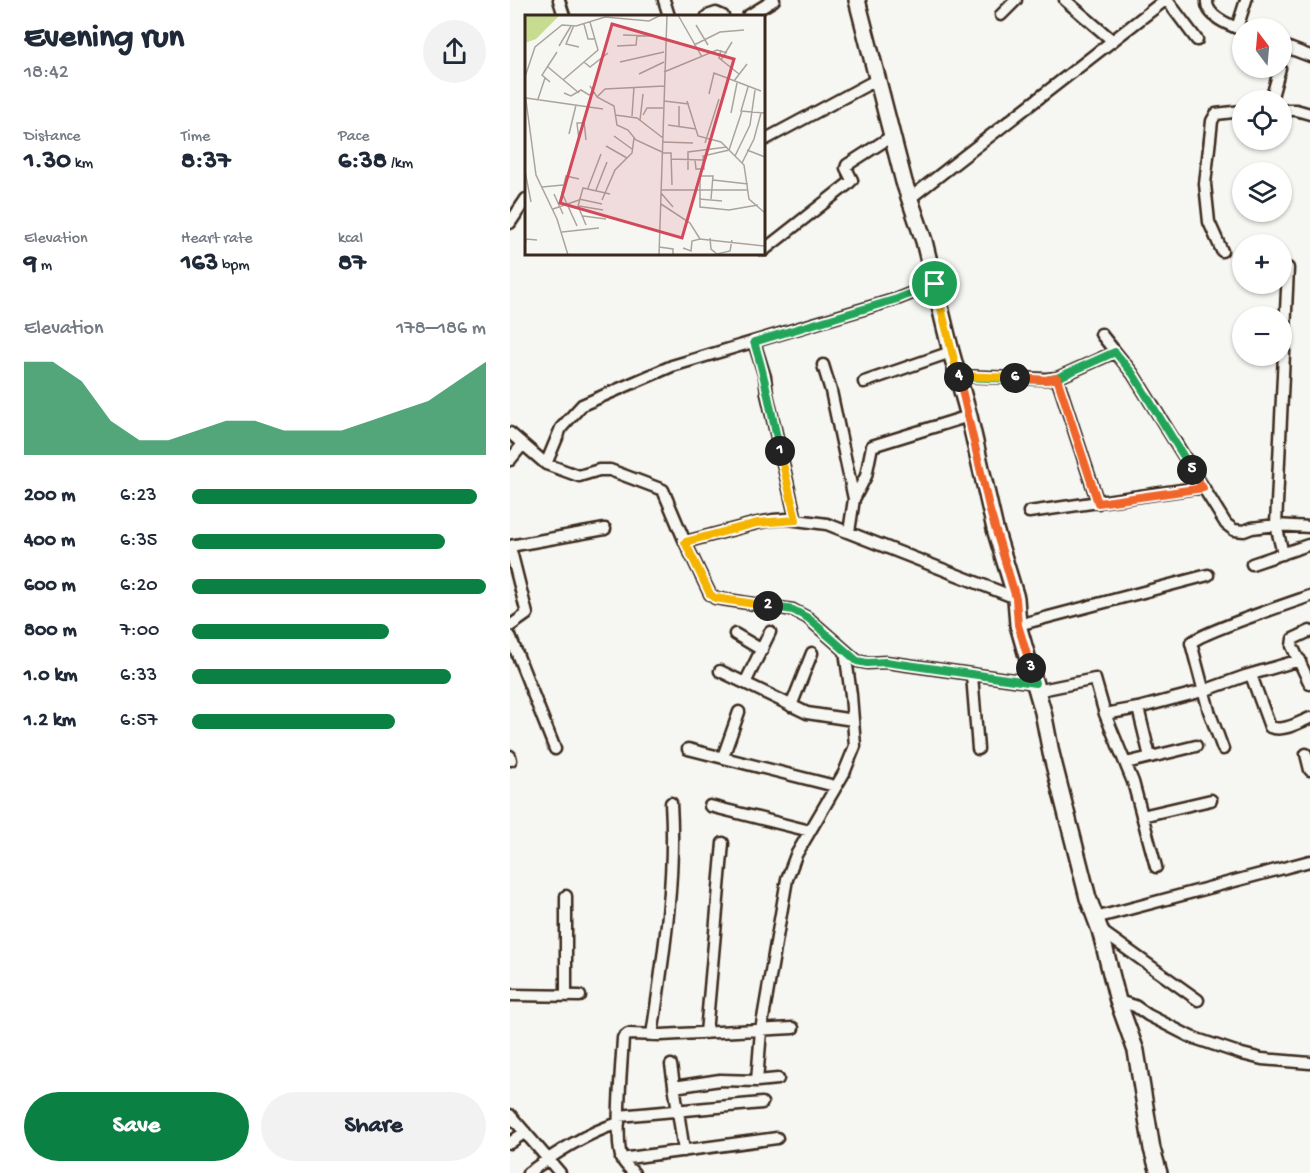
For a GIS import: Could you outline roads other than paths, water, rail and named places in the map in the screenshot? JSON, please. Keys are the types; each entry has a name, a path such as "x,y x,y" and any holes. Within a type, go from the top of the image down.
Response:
{"street":[{"path":"559,0 564,15"},
{"path":"664,0 669,15"},
{"path":"750,15 774,0"},
{"path":"857,0 909,199 924,241 969,416 992,520 1016,598 1018,625 1036,687 1088,898 1098,924 1118,1001 1136,1051 1152,1149 1159,1173"},
{"path":"1001,15 1016,0"},
{"path":"1065,0 1113,41"},
{"path":"909,199 1166,0 1197,40"},
{"path":"1207,0 1208,8 1217,18 1232,26"},
{"path":"1242,18 1246,0"},
{"path":"1292,49 1310,56"},
{"path":"765,139 878,79"},
{"path":"1292,110 1310,114"},
{"path":"1222,251 1209,222 1205,184 1212,121 1216,114 1232,112"},
{"path":"765,249 852,180 846,168 848,165 892,136"},
{"path":"510,223 525,200"},
{"path":"546,464 561,429 582,405 672,366 897,299 935,284"},
{"path":"1283,554 1276,525 1287,294"},
{"path":"1101,334 1133,374 1226,524 1234,530 1244,531 1276,525 1310,527"},
{"path":"754,342 765,377 796,520"},
{"path":"864,382 951,352"},
{"path":"958,376 1046,380 1057,378 1115,352"},
{"path":"823,365 831,391 854,499"},
{"path":"1057,378 1098,503"},
{"path":"849,532 854,499 866,476 872,446 969,416"},
{"path":"510,433 546,464 579,476 599,470 610,470 663,490 710,594 715,598 793,610 808,618 857,661 886,662 1036,687 1095,679 1105,714 1126,763 1156,867"},
{"path":"510,460 523,444"},
{"path":"1029,512 1203,488"},
{"path":"685,542 757,523 796,520 827,524 1016,598"},
{"path":"510,626 526,614 510,547 606,530"},
{"path":"1251,564 1308,545"},
{"path":"1018,625 1208,575"},
{"path":"1223,749 1203,691 1191,643 1193,640 1310,596"},
{"path":"1310,631 1293,639 1292,646 1310,684"},
{"path":"745,683 770,632"},
{"path":"735,634 762,650"},
{"path":"511,642 555,749"},
{"path":"757,1081 761,1030 787,879 795,855 844,773 855,746 845,651"},
{"path":"791,706 812,653"},
{"path":"1105,714 1203,691 1300,660"},
{"path":"720,671 807,713 853,720"},
{"path":"972,675 978,749"},
{"path":"1251,675 1270,727 1282,729 1310,718"},
{"path":"1138,708 1150,757"},
{"path":"723,757 739,712"},
{"path":"1126,763 1196,746"},
{"path":"687,749 835,786"},
{"path":"1306,754 1310,768"},
{"path":"1142,816 1211,800"},
{"path":"652,1035 666,935 671,803"},
{"path":"710,806 810,831"},
{"path":"706,1033 723,843"},
{"path":"1098,924 1310,861"},
{"path":"566,896 566,996"},
{"path":"1098,924 1198,1000"},
{"path":"510,995 580,996"},
{"path":"1118,1001 1135,1006 1191,1037 1242,1054 1262,1059 1310,1063"},
{"path":"634,1173 621,1159 619,1119 623,1038 628,1034 652,1035 793,1028"},
{"path":"671,1065 684,1151"},
{"path":"674,1087 720,1080 778,1079"},
{"path":"528,1173 548,1159 619,1119 762,1103"},
{"path":"510,1115 561,1173"},
{"path":"510,1143 525,1132"},
{"path":"621,1159 777,1138"}]}
